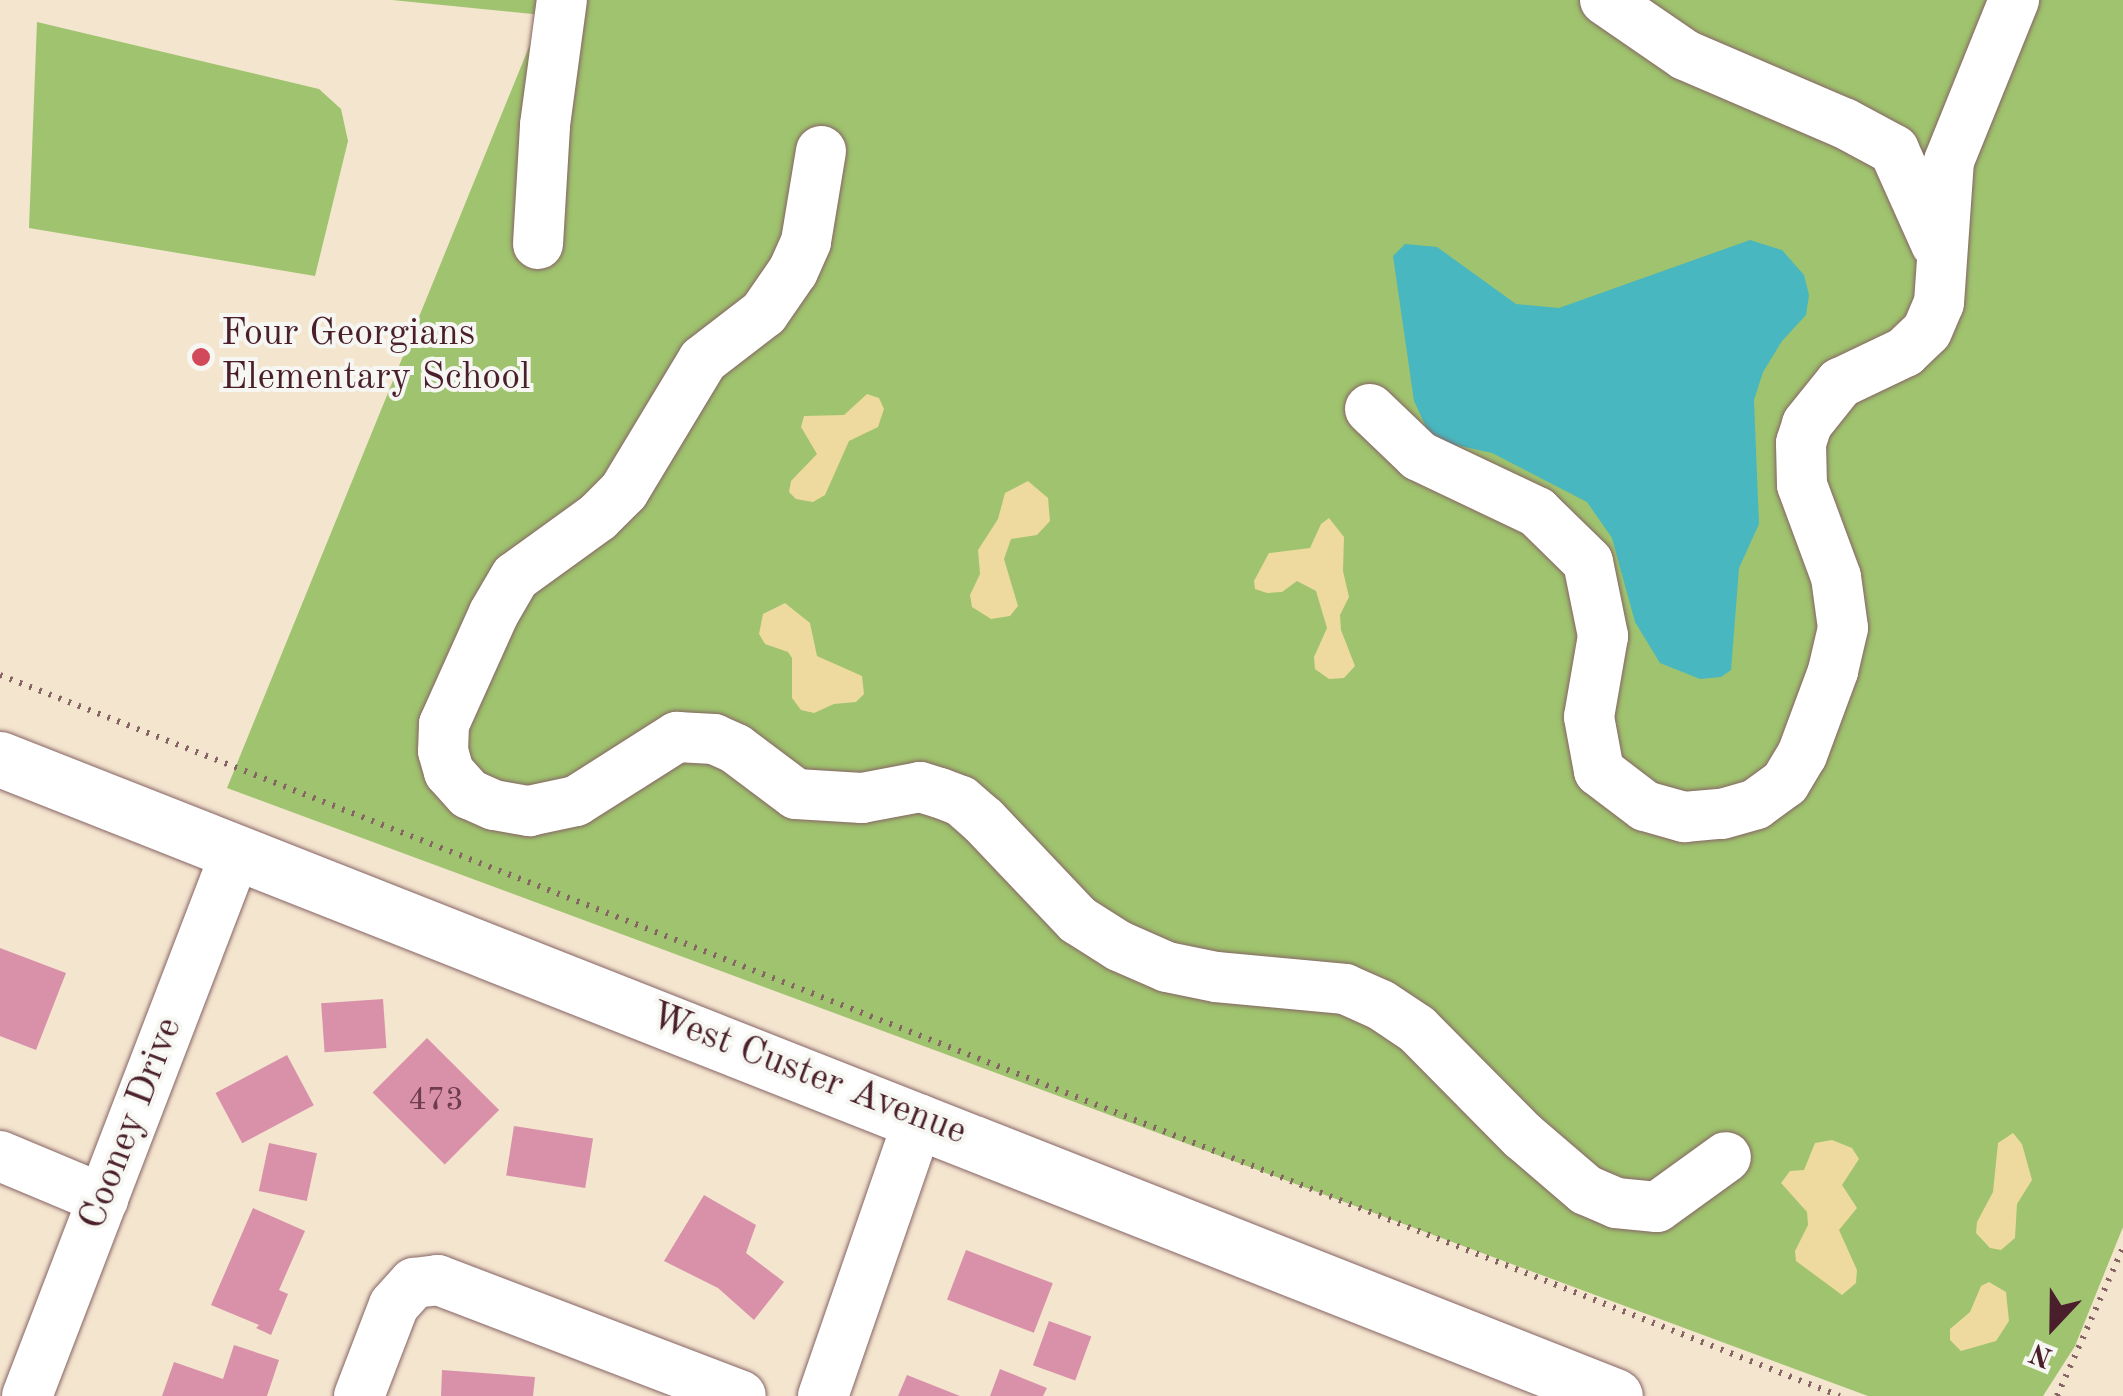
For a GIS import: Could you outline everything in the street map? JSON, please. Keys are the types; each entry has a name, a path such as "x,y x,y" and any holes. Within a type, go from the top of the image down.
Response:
{"main road":[{"name":"West Custer Avenue","path":"0,759 919,1118 1615,1396"}],"street":[{"path":"538,244 545,125 562,0"},
{"path":"1605,0 1685,55 1894,150 1914,188 1942,268"},
{"path":"1370,410 1419,456 1537,512 1565,535 1588,562 1600,606 1603,636 1590,716 1600,771 1645,806 1684,817 1722,814 1756,804 1784,783 1816,722 1842,628 1836,576 1802,485 1801,443 1807,424 1840,383 1904,352 1928,332 1939,303 1942,199 1948,161 2014,0"},
{"path":"821,151 806,242 793,271 764,313 703,360 624,491 598,518 515,577 494,613 444,724 443,751 449,772 469,794 494,805 530,811 576,801 677,737 725,744 796,794 862,798 920,787 940,793 961,801 1078,920 1119,946 1167,967 1216,977 1345,989 1380,1004 1417,1029 1523,1136 1586,1190 1616,1203 1657,1207 1726,1157"},
{"name":"Cooney Drive","path":"28,1396 236,852"},
{"path":"823,1396 919,1118"},
{"path":"0,1156 103,1199"},
{"path":"359,1396 394,1305 414,1283 438,1280 741,1396"}],"path":[{"path":"0,674 1840,1396"},
{"path":"2057,1396 2123,1248"}],"green space":[{"path":"392,0 2123,0 2123,1227 2075,1346 2043,1396 1868,1396 227,788 542,15"},
{"path":"37,22 319,89 341,109 348,141 315,276 29,228"}],"sand":[{"path":"867,394 879,398 884,409 878,427 849,441 825,495 813,502 796,499 789,492 791,481 817,454 801,427 804,416 844,415"},
{"path":"1028,481 1048,498 1050,521 1037,535 1011,539 1004,559 1018,606 1010,616 991,619 972,607 970,595 980,574 978,550 998,519 1005,493"},
{"path":"1329,518 1344,537 1343,571 1349,597 1340,615 1341,630 1355,666 1344,678 1329,679 1315,669 1314,657 1327,628 1316,591 1297,581 1282,592 1267,593 1255,589 1254,581 1269,553 1310,548 1321,524"},
{"path":"785,603 810,623 817,656 862,676 864,694 856,702 834,704 814,713 801,710 792,698 792,658 788,652 765,644 759,634 763,614"},
{"path":"2013,1133 2022,1144 2032,1180 2017,1204 2015,1238 2001,1250 1990,1248 1976,1233 1977,1222 1993,1192 1998,1143"},
{"path":"1832,1140 1852,1148 1859,1159 1842,1185 1857,1208 1839,1230 1857,1270 1856,1283 1842,1295 1796,1261 1795,1251 1808,1225 1807,1212 1781,1183 1790,1171 1804,1170 1815,1143"},
{"path":"1989,1282 2006,1292 2009,1321 1996,1341 1961,1351 1950,1340 1950,1329 1970,1312 1981,1286"}],"water":[{"path":"1750,240 1782,250 1804,275 1809,295 1806,315 1782,341 1763,372 1754,400 1759,524 1739,568 1731,670 1721,677 1700,679 1660,663 1635,622 1612,538 1587,502 1492,453 1451,444 1428,431 1414,401 1393,256 1405,244 1437,247 1516,304 1559,308"}],"building":[{"path":"0,948 66,973 36,1050 0,1036"},
{"path":"383,999 386,1048 325,1052 321,1003"},
{"path":"427,1038 499,1110 445,1165 373,1092"},
{"path":"287,1055 314,1105 242,1143 215,1093"},
{"path":"514,1126 593,1139 585,1188 506,1175"},
{"path":"269,1143 317,1153 307,1201 259,1191"},
{"path":"704,1195 756,1225 746,1253 784,1282 754,1320 718,1288 664,1261"},
{"path":"253,1208 305,1231 279,1290 288,1294 271,1335 256,1328 259,1325 211,1305"},
{"path":"966,1250 1053,1283 1034,1333 947,1299"},
{"path":"1049,1321 1091,1336 1075,1381 1033,1365"},
{"path":"234,1345 279,1360 267,1396 162,1396 174,1362 223,1379"},
{"path":"1000,1369 1047,1388 1043,1396 990,1396"},
{"path":"442,1370 535,1377 533,1396 441,1396"},
{"path":"907,1375 960,1396 898,1396"}],"place":[{"name":"Four Georgians Elementary School","path":"201,357"}]}
